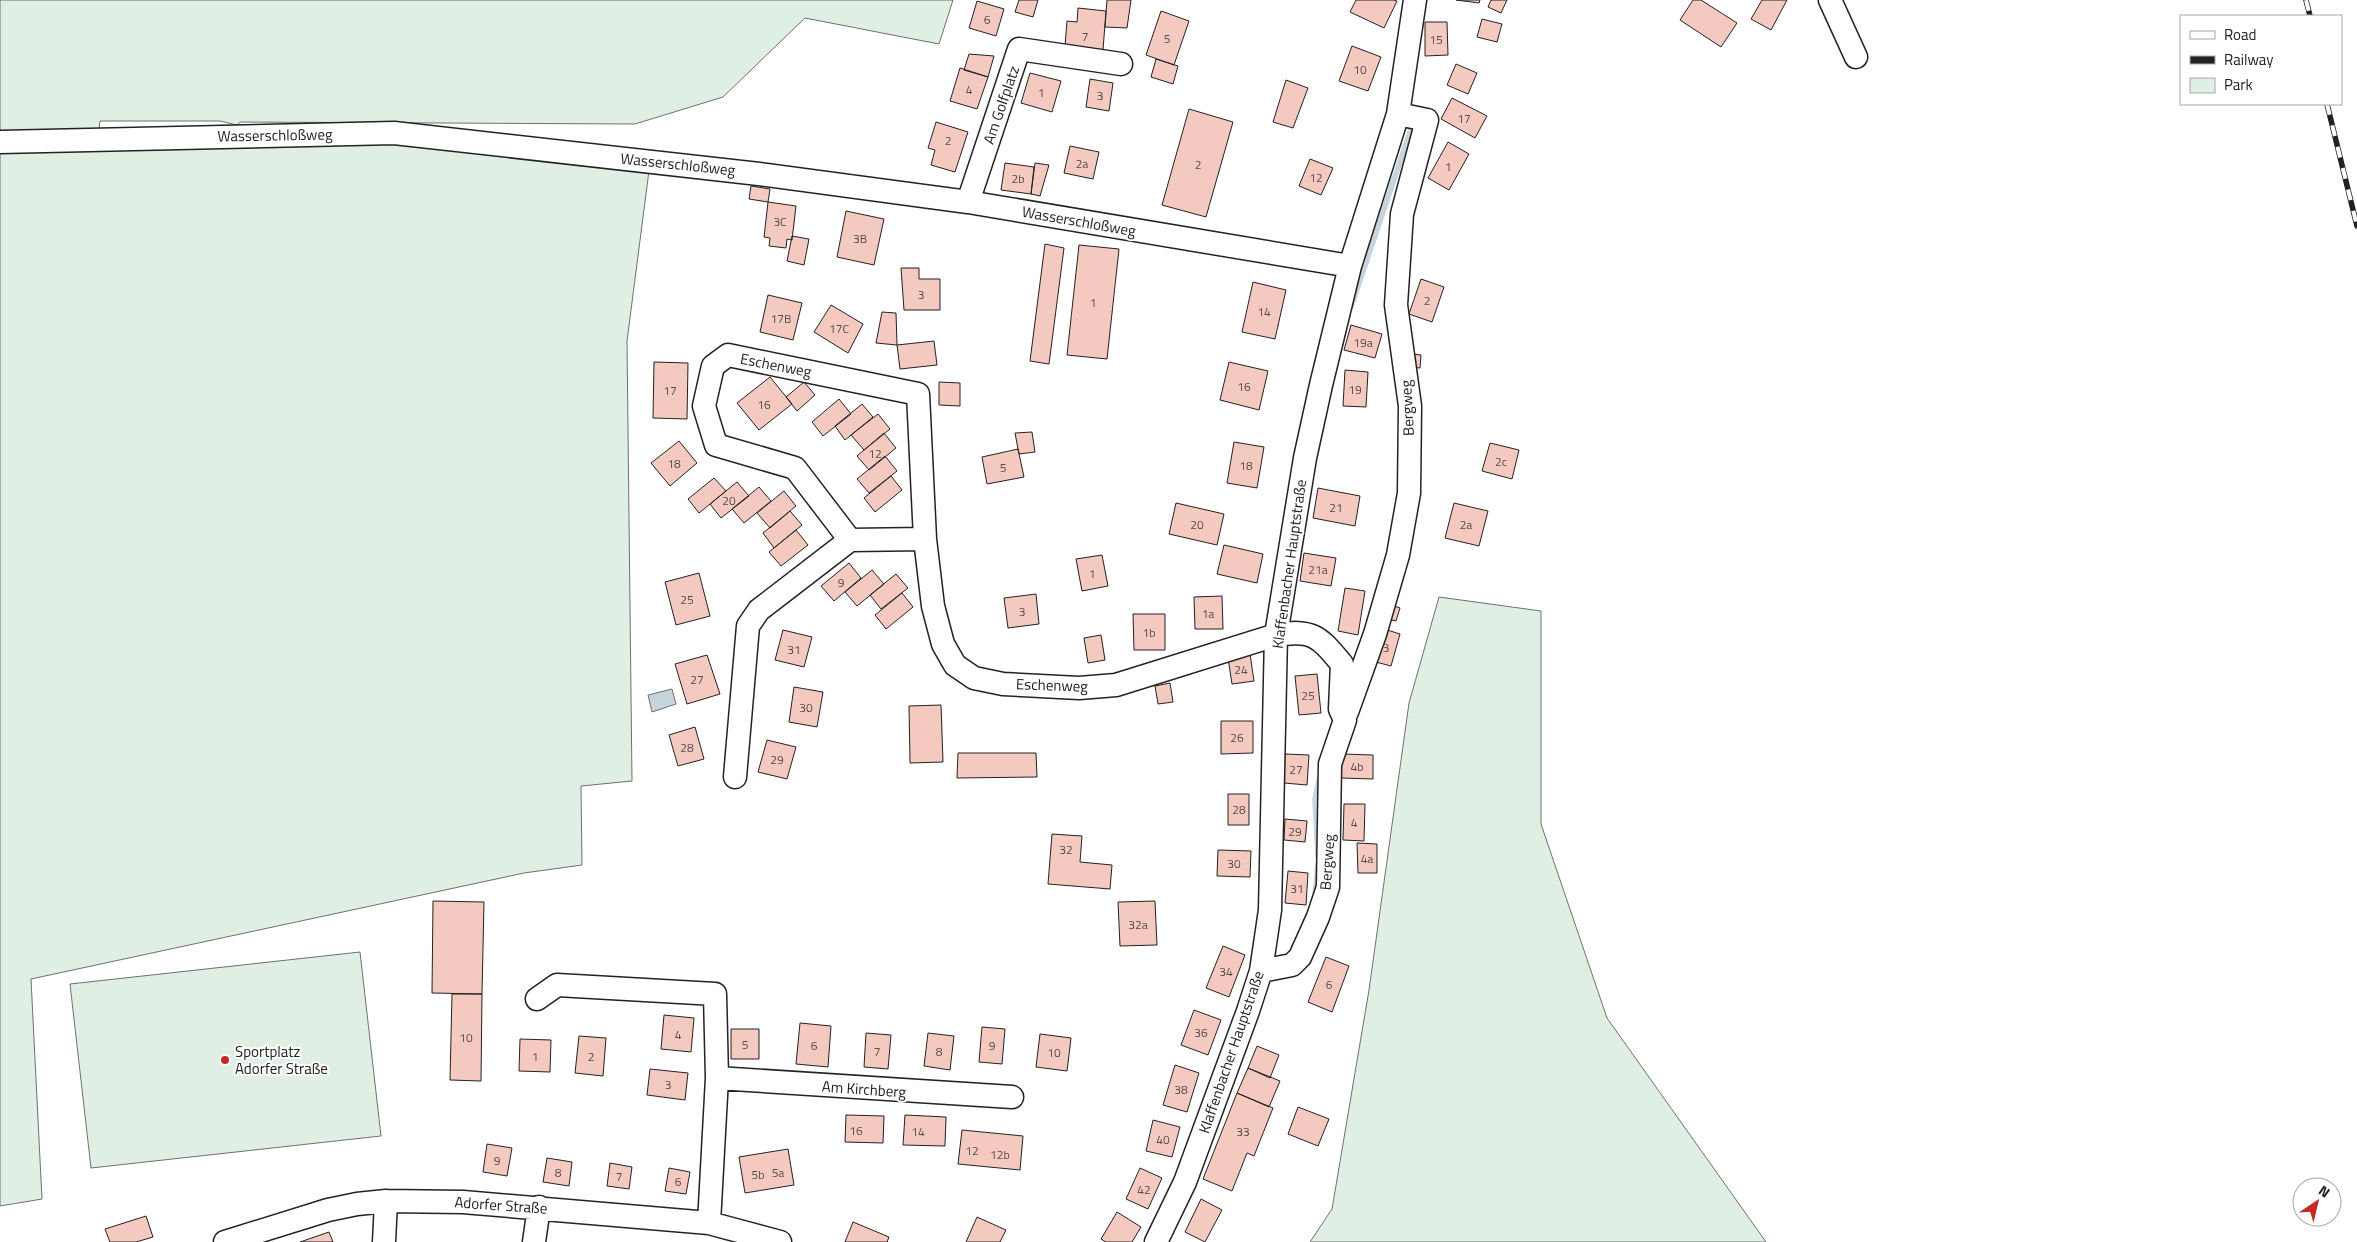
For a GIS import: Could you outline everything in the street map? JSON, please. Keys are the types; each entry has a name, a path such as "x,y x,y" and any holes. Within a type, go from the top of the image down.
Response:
{"street":[{"name":"Klaffenbacher Hauptstraße","path":"1156,1242 1186,1182 1248,1011 1260,971 1270,910 1287,633 1305,458 1350,266 1398,114 1415,0"},
{"path":"1830,0 1856,57"},
{"name":"Am Golfplatz","path":"968,202 1019,50 1121,64"},
{"name":"Bergweg","path":"1260,971 1292,965 1300,957 1318,917 1328,887 1330,764 1374,634 1398,555 1410,493 1410,406 1396,305 1402,214 1427,120 1398,114"},
{"name":"Wasserschloßweg","path":"0,142 394,133 759,174 968,202 1350,266"},
{"name":"Eschenweg","path":"850,540 795,468 716,445 704,406 713,366 728,355 918,394 926,539 933,606 943,644 955,665 974,678 1003,684 1079,688 1116,685 1287,633"},
{"path":"735,777 748,626 759,610 850,540 926,539"},
{"name":"Bergweg","path":"1287,633 1322,640 1342,664 1340,710 1345,720"},
{"path":"536,999 557,985 715,994 717,1078 709,1223"},
{"name":"Am Kirchberg","path":"717,1078 1012,1097"},
{"path":"384,1242 386,1201"},
{"name":"Adorfer Straße","path":"225,1242 328,1210 386,1201 463,1202 539,1207 709,1223 780,1242"},
{"path":"534,1242 539,1207"}],"green space":[{"path":"0,0 953,0 939,44 805,18 723,97 635,124 240,122 237,125 220,121 100,121 99,131 0,136"},
{"path":"455,139 650,163 627,341 632,781 581,786 582,865 524,873 31,979 42,1199 0,1206 0,145"},
{"path":"1439,597 1541,611 1541,824 1607,1018 1766,1242 1310,1242 1332,1209 1369,990 1409,703"},
{"name":"Sportplatz Adorfer Straße","path":"360,952 381,1136 91,1168 70,984"}],"shaded area":[{"path":"672,689 676,704 652,712 648,695"}],"building":[{"path":"1019,0 1038,0 1033,17 1015,12"},
{"path":"1107,0 1131,0 1127,28 1105,27"},
{"path":"1356,0 1397,1 1384,28 1350,12"},
{"path":"1456,0 1480,0 1479,3"},
{"path":"1491,0 1507,0 1501,13 1488,7"},
{"path":"1693,0 1701,0 1737,23 1721,47 1680,20"},
{"path":"1762,0 1787,0 1771,30 1751,19"},
{"path":"977,1 1004,9 996,36 969,28"},
{"path":"1078,8 1106,11 1103,50 1065,46 1067,21 1077,22"},
{"path":"1161,11 1189,21 1174,65 1146,55"},
{"path":"1482,19 1502,24 1497,42 1477,37"},
{"path":"1425,22 1447,22 1448,55 1425,56"},
{"path":"1352,46 1381,57 1368,91 1339,81"},
{"path":"969,54 994,56 988,77 964,70"},
{"path":"1156,59 1178,66 1173,84 1151,77"},
{"path":"1456,64 1477,73 1468,94 1447,85"},
{"path":"960,68 988,77 977,109 950,101"},
{"path":"1030,73 1061,81 1052,112 1021,103"},
{"path":"1090,79 1113,83 1109,111 1086,107"},
{"path":"1286,80 1308,88 1293,128 1273,122"},
{"path":"1452,98 1487,116 1475,138 1441,119"},
{"path":"1189,109 1233,122 1206,217 1162,205"},
{"path":"936,122 968,132 955,172 931,165 935,150 928,148"},
{"path":"1448,142 1469,154 1449,190 1428,178"},
{"path":"1070,146 1099,152 1093,179 1064,173"},
{"path":"1310,159 1333,168 1321,195 1299,186"},
{"path":"1005,163 1034,167 1031,194 1001,190"},
{"path":"1035,163 1049,165 1040,196 1031,194"},
{"path":"751,186 770,189 768,202 749,199"},
{"path":"768,202 796,206 792,240 787,239 786,248 769,246 770,238 764,237"},
{"path":"846,211 884,219 874,265 837,257"},
{"path":"792,236 809,239 804,265 787,261"},
{"path":"1045,244 1064,248 1049,364 1030,361"},
{"path":"1079,245 1119,249 1107,359 1067,355"},
{"path":"901,268 919,268 919,279 940,279 940,310 904,310"},
{"path":"1421,279 1444,287 1432,322 1409,314"},
{"path":"1253,282 1286,290 1275,339 1242,332"},
{"path":"768,295 802,303 793,340 760,332"},
{"path":"831,305 863,324 848,353 814,332"},
{"path":"882,312 896,313 897,345 876,343"},
{"path":"1351,325 1382,334 1375,358 1344,350"},
{"path":"934,341 937,365 900,369 897,345"},
{"path":"1413,354 1421,355 1420,368 1411,367"},
{"path":"654,362 688,363 687,419 653,418"},
{"path":"1229,362 1268,371 1259,410 1220,400"},
{"path":"1345,370 1368,372 1366,407 1343,406"},
{"path":"770,377 792,404 759,430 737,403"},
{"path":"804,382 815,395 797,411 786,397"},
{"path":"939,382 960,383 960,406 939,405"},
{"path":"839,399 851,414 823,436 812,422"},
{"path":"862,404 873,417 845,440 835,426"},
{"path":"878,414 890,429 864,450 851,435"},
{"path":"1032,432 1035,452 1019,454 1015,433"},
{"path":"884,433 896,448 869,470 857,456"},
{"path":"679,441 697,463 670,486 651,463"},
{"path":"1234,442 1264,447 1257,488 1227,483"},
{"path":"1490,443 1519,450 1512,479 1482,471"},
{"path":"1018,449 1024,477 987,484 982,457"},
{"path":"885,456 897,471 869,493 857,479"},
{"path":"891,476 902,490 875,512 864,498"},
{"path":"714,478 726,491 699,513 688,499"},
{"path":"737,482 749,496 721,518 710,504"},
{"path":"759,487 771,501 744,523 732,509"},
{"path":"1318,488 1360,496 1355,526 1313,518"},
{"path":"784,491 796,506 770,528 757,513"},
{"path":"1176,503 1224,514 1217,545 1169,534"},
{"path":"1454,503 1488,511 1479,546 1445,538"},
{"path":"790,511 802,525 774,548 763,533"},
{"path":"796,530 808,545 781,566 769,552"},
{"path":"1224,545 1263,554 1257,583 1217,574"},
{"path":"1304,553 1336,558 1331,586 1300,581"},
{"path":"1102,555 1108,586 1082,591 1076,559"},
{"path":"849,563 861,578 834,601 821,586"},
{"path":"872,570 884,584 857,606 845,592"},
{"path":"699,573 710,616 676,625 665,582"},
{"path":"896,574 908,588 881,609 870,595"},
{"path":"1345,588 1365,591 1358,635 1338,631"},
{"path":"902,593 913,607 886,629 875,615"},
{"path":"1036,594 1039,624 1008,628 1004,598"},
{"path":"1222,596 1223,629 1195,629 1194,597"},
{"path":"1392,605 1400,608 1396,621 1388,619"},
{"path":"1133,614 1165,614 1165,650 1134,650"},
{"path":"1381,628 1400,634 1391,666 1372,661"},
{"path":"783,630 812,637 804,667 775,660"},
{"path":"1101,635 1105,660 1088,663 1084,638"},
{"path":"1250,654 1254,681 1232,684 1228,658"},
{"path":"707,655 720,694 687,704 675,664"},
{"path":"1317,674 1321,713 1299,715 1295,676"},
{"path":"1170,683 1173,702 1158,704 1155,686"},
{"path":"794,687 823,692 817,727 789,722"},
{"path":"941,705 943,762 910,763 909,706"},
{"path":"1221,721 1253,721 1253,753 1221,754"},
{"path":"695,727 704,759 678,766 669,735"},
{"path":"767,740 796,747 787,779 758,772"},
{"path":"958,753 1036,753 1037,777 957,778"},
{"path":"1285,754 1309,755 1307,785 1284,783"},
{"path":"1342,754 1373,755 1373,779 1341,778"},
{"path":"1228,794 1249,794 1249,825 1228,825"},
{"path":"1344,804 1365,804 1364,841 1343,840"},
{"path":"1285,819 1307,821 1305,842 1284,840"},
{"path":"1052,834 1082,836 1080,862 1112,865 1110,889 1048,884"},
{"path":"1357,843 1377,844 1377,873 1358,873"},
{"path":"1218,850 1251,851 1250,877 1217,876"},
{"path":"1288,871 1308,873 1306,905 1285,903"},
{"path":"433,901 484,902 482,994 432,993"},
{"path":"1155,901 1157,945 1120,946 1118,902"},
{"path":"1223,946 1245,955 1229,997 1206,988"},
{"path":"1326,957 1349,966 1332,1012 1308,1002"},
{"path":"452,994 482,994 481,1081 450,1080"},
{"path":"1194,1010 1221,1020 1208,1055 1181,1045"},
{"path":"664,1015 694,1018 691,1052 661,1049"},
{"path":"800,1023 831,1026 828,1067 796,1064"},
{"path":"982,1027 1005,1029 1002,1064 979,1062"},
{"path":"731,1029 759,1029 759,1059 731,1059"},
{"path":"866,1033 891,1035 888,1069 864,1067"},
{"path":"928,1033 954,1036 950,1070 924,1066"},
{"path":"1040,1034 1071,1038 1067,1071 1036,1067"},
{"path":"579,1036 606,1038 603,1076 575,1073"},
{"path":"520,1039 551,1040 550,1072 519,1071"},
{"path":"1257,1046 1279,1055 1270,1078 1248,1068"},
{"path":"1175,1065 1199,1073 1187,1112 1163,1105"},
{"path":"1248,1068 1280,1081 1269,1107 1237,1093"},
{"path":"650,1069 688,1073 685,1100 647,1095"},
{"path":"1237,1093 1273,1108 1254,1156 1247,1153 1232,1191 1203,1179"},
{"path":"1298,1107 1329,1119 1318,1146 1288,1134"},
{"path":"846,1115 884,1116 883,1143 845,1142"},
{"path":"905,1115 946,1117 945,1146 903,1145"},
{"path":"1153,1120 1180,1127 1172,1157 1146,1151"},
{"path":"962,1130 1023,1136 1020,1170 958,1164"},
{"path":"487,1144 512,1148 507,1176 483,1172"},
{"path":"788,1149 794,1185 745,1193 739,1157"},
{"path":"547,1158 572,1162 569,1186 543,1182"},
{"path":"610,1163 632,1167 629,1189 607,1186"},
{"path":"669,1168 690,1172 686,1194 665,1191"},
{"path":"1140,1168 1162,1178 1148,1209 1126,1199"},
{"path":"1201,1199 1222,1210 1205,1242 1185,1232"},
{"path":"1117,1212 1141,1227 1132,1242 1106,1242 1101,1239"},
{"path":"146,1216 153,1237 136,1242 110,1242 105,1229"},
{"path":"977,1217 1006,1230 1000,1242 966,1242"},
{"path":"853,1222 889,1237 887,1242 845,1242"},
{"path":"329,1232 333,1242 300,1242"}],"waterway":[{"path":"1351,307 1411,129"},
{"path":"1318,856 1315,799 1320,776"},
{"path":"1315,896 1318,865"}],"railway":[{"path":"2306,0 2310,15"},
{"path":"2327,105 2357,226"}],"place":[{"name":"Sportplatz Adorfer Straße","path":"225,1060"}]}
